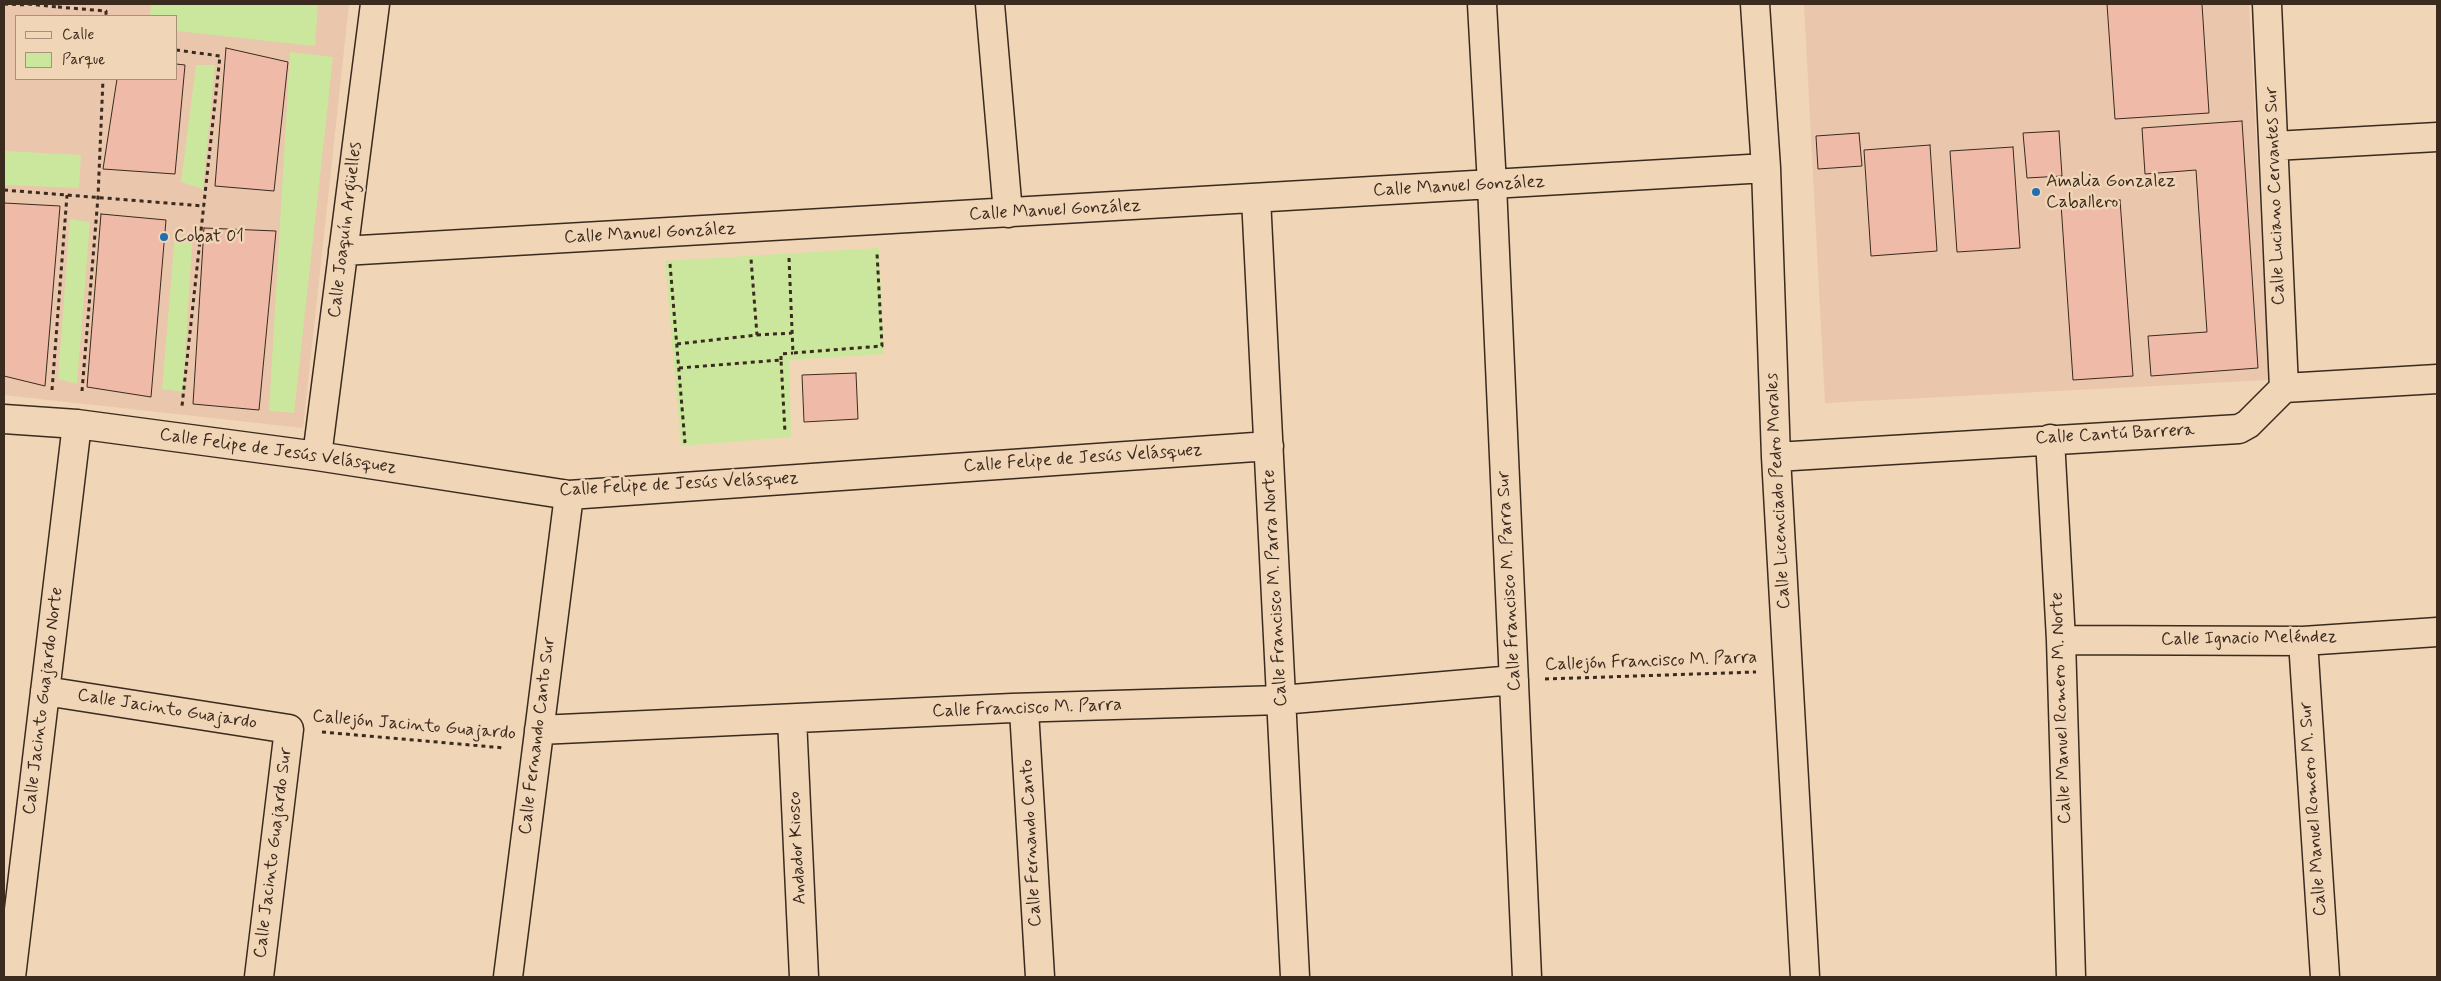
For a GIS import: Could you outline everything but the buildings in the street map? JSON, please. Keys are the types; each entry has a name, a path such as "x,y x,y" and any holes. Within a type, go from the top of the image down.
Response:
{"street":[{"name":"Calle Joaquín Argüelles","path":"317,456 375,4"},
{"path":"990,4 1008,213"},
{"name":"Calle Francisco M. Parra Sur","path":"1482,4 1492,185 1527,977"},
{"name":"Calle Licenciado Pedro Morales","path":"1756,4 1766,168 1776,457 1805,977"},
{"name":"Calle Luciano Cervantes Sur","path":"2267,4 2284,388"},
{"path":"2274,146 2437,137"},
{"name":"Calle Manuel González","path":"343,251 1766,168"},
{"name":"Calle Francisco M. Parra Norte","path":"1256,198 1295,977"},
{"path":"2284,388 2437,379"},
{"name":"Calle Cantú Barrera","path":"1776,457 2239,428 2248,424 2284,388"},
{"name":"Calle Felipe de Jesús Velásquez","path":"4,419 77,424 317,456 569,495 1269,446"},
{"name":"Calle Jacinto Guajardo Norte","path":"11,977 77,424"},
{"name":"Calle Manuel Romero M. Norte","path":"2050,439 2061,640 2071,977"},
{"name":"Calle Fernando Canto Sur","path":"508,977 569,495"},
{"name":"Calle Ignacio Meléndez","path":"2061,640 2302,641 2437,632"},
{"name":"Calle Manuel Romero M. Sur","path":"2302,641 2325,977"},
{"name":"Calle Francisco M. Parra","path":"537,740 792,719 1282,700 1514,680"},
{"name":"Calle Jacinto Guajardo","path":"45,691 289,729"},
{"name":"Calle Fernando Canto","path":"1024,710 1040,977"},
{"name":"Andador Kiosco","path":"792,719 804,977"},
{"name":"Calle Jacinto Guajardo Sur","path":"258,977 289,729"}],"path":[{"path":"4,4 58,5 106,11 106,15"},
{"path":"173,405 182,406 220,56 178,50"},
{"path":"74,393 82,394 98,197 103,80"},
{"path":"4,190 204,206"},
{"path":"52,390 67,195"},
{"path":"784,432 781,354 882,346 877,250"},
{"path":"793,354 788,256 798,255"},
{"path":"742,258 761,257"},
{"path":"751,258 757,335"},
{"path":"679,263 670,263 685,443"},
{"path":"677,344 792,333"},
{"path":"679,368 781,360"},
{"path":"42,389 59,391"},
{"name":"Callejón Francisco M. Parra","path":"1514,680 1788,671"},
{"name":"Callejón Jacinto Guajardo","path":"289,729 537,740"}],"shaded area":[{"name":"Cobat 01","path":"4,4 349,4 303,428 4,395"},
{"name":"Amalia Gonzalez Caballero","path":"1804,4 2249,4 2269,380 1825,403"}],"green space":[{"path":"151,4 318,4 315,46 178,31 178,15 150,15"},
{"path":"290,52 333,57 294,413 269,411"},
{"path":"196,65 215,65 203,189 181,182"},
{"path":"4,151 81,155 79,188 4,185"},
{"path":"70,219 90,222 77,384 58,379"},
{"path":"175,233 192,243 183,392 162,389"},
{"path":"879,248 884,354 789,360 791,437 681,446 665,261"}],"place":[{"name":"Amalia Gonzalez Caballero","path":"2036,192"},
{"name":"Cobat 01","path":"164,237"}]}
